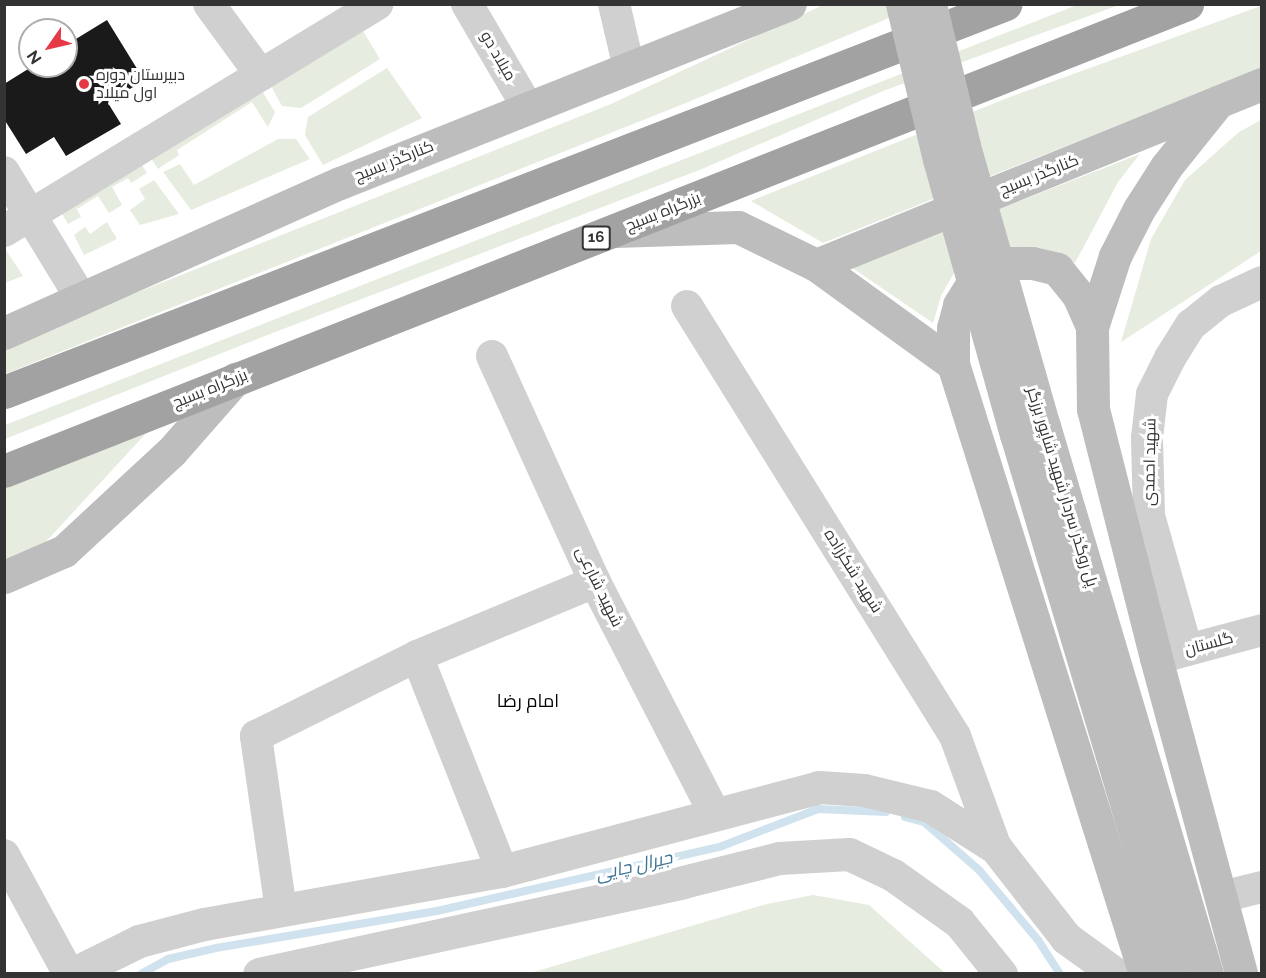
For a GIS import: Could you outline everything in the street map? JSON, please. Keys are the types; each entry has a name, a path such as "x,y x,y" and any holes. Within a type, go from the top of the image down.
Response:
{"highway":[{"path":"4,392 1006,4"},
{"name":"بزرگراه بسیج","path":"4,471 1187,4"}],"main road":[{"name":"کنارگذر بسیج","path":"4,333 340,183 629,68 762,11 790,4"},
{"name":"پل روگذر سردار شهید شاپور برزگر","path":"902,4 939,159 1206,970"},
{"name":"پل روگذر سردار شهید شاپور برزگر","path":"930,4 1030,430 1162,967"},
{"name":"کنارگذر بسیج","path":"816,265 1262,84"},
{"path":"1218,102 1166,167 1139,209 1115,256 1092,327 1094,409 1156,658 1241,974"},
{"path":"614,231 738,227 816,265 952,364"},
{"path":"1092,327 1078,295 1057,269 1032,263 1011,264 989,272 971,286 959,306 953,328 952,364 1162,967"},
{"path":"4,577 64,551 172,451 235,379"}],"street":[{"path":"209,4 261,75"},
{"path":"17,224 378,4"},
{"name":"میلاد دو","path":"467,4 528,108"},
{"path":"614,4 629,68"},
{"path":"4,172 17,224 81,298"},
{"name":"شهید احمدی","path":"1187,650 1149,516 1148,438 1152,394 1170,358 1191,325 1221,301 1262,282"},
{"name":"شهید شکرزاده","path":"687,306 955,736 996,848"},
{"name":"شهید شارعی","path":"492,356 595,582 715,814"},
{"path":"281,910 256,736 417,656 595,582"},
{"name":"گلستان","path":"1156,658 1262,630"},
{"path":"417,656 502,871"},
{"path":"4,855 70,974 139,941 204,924 502,871 819,787 864,790 930,806 996,848 1066,938 1116,974"},
{"path":"259,974 683,882 779,858 849,854 893,875 958,922 1000,974"},
{"path":"1221,897 1262,887"}],"shaded area":[{"path":"823,5 920,5 681,105 5,374 5,345 611,104"},
{"path":"1077,5 1119,5 883,91 702,169 270,334 5,439 5,425"},
{"path":"1261,6 1261,68 823,243 751,201 1010,97"},
{"path":"363,31 380,59 301,108 282,106 271,86"},
{"path":"387,68 422,118 323,165 305,135 308,117"},
{"path":"259,86 275,112 268,127 252,102 177,150 179,155 158,169 149,155"},
{"path":"1261,120 1261,251 1121,342 1151,239 1185,180 1239,132"},
{"path":"278,139 296,139 310,159 191,210 163,172 180,164 194,185"},
{"path":"1140,154 1118,182 1075,263 1060,255 954,273 941,296 933,323 851,267"},
{"path":"141,163 147,173 131,183 128,178 112,187 122,205 109,213 98,196 77,209 81,217 68,224 61,212"},
{"path":"154,180 179,214 140,225 130,210 145,199 139,189"},
{"path":"107,222 117,239 84,255 74,235 85,227 90,234"},
{"path":"4,247 23,276 5,283 4,283"},
{"path":"150,429 41,547 5,561 5,485"},
{"path":"813,895 869,905 945,973 530,973 767,904"}],"building":[{"path":"107,20 144,80 108,103 121,124 66,156 54,137 26,154 4,119 4,84 18,75 18,78 78,78 78,38"}],"waterway":[{"name":"جیرال چایی","path":"141,974 168,959 216,948 437,911 722,846 818,809 886,812"},
{"name":"جیرال چایی","path":"905,817 924,822 979,870 1038,940 1060,974"}],"place":[{"name":"دبیرستان دوره اول میلاد","path":"84,84"}],"district":[{"name":"امام رضا","path":"528,701"}]}
